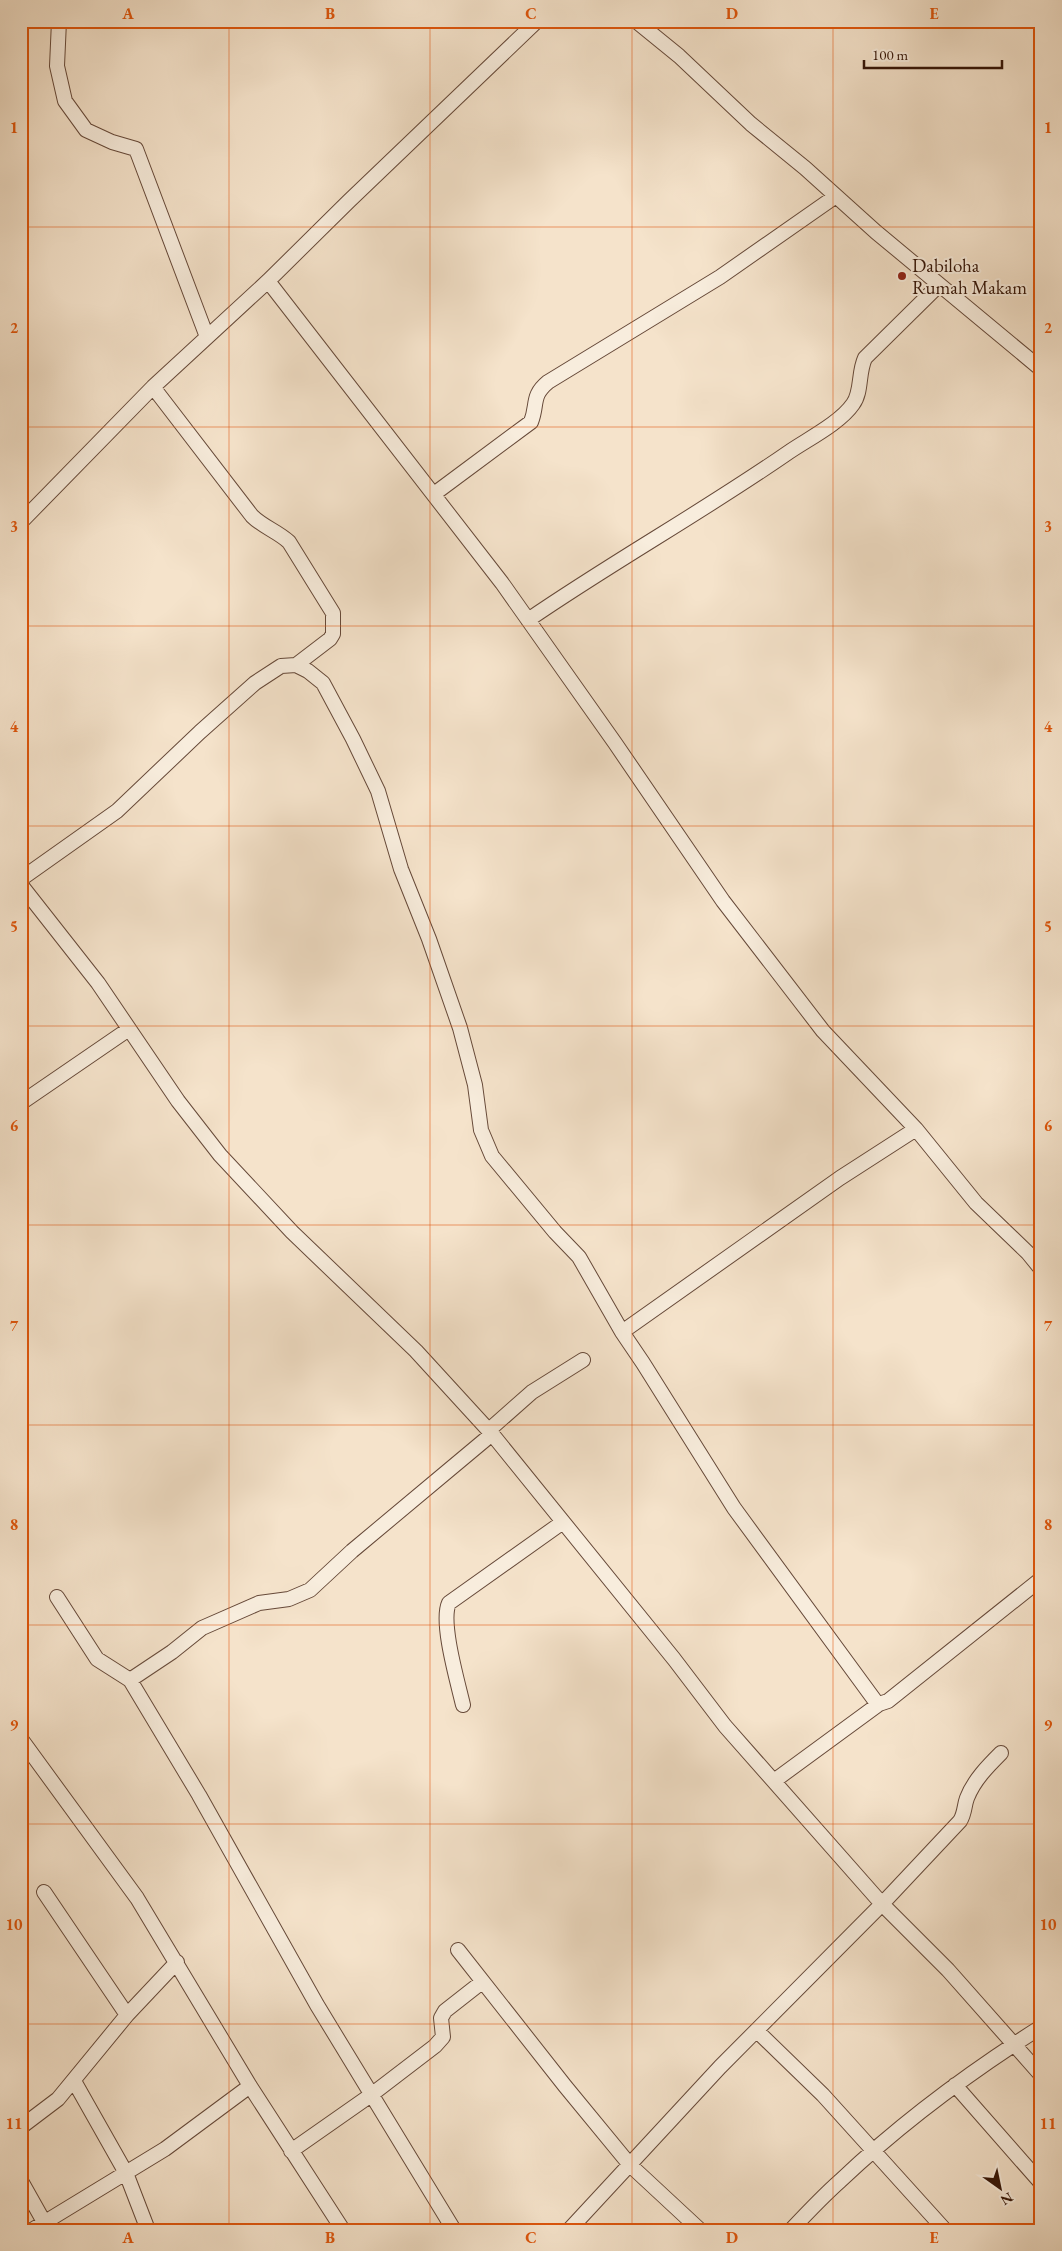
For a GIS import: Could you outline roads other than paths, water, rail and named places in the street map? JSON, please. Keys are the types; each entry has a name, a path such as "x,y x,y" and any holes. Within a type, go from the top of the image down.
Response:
{"street":[{"path":"59,21 56,66 65,101 86,130 112,142 136,149 207,337"},
{"path":"21,522 153,387 268,281 537,21"},
{"path":"636,21 679,56 751,124 939,285 1041,369"},
{"path":"434,494 532,422 534,400 540,389 548,382 720,276 836,196"},
{"path":"268,281 434,494 528,620 723,901 823,1031 916,1129 976,1203 1028,1253 1041,1269"},
{"path":"528,620 588,579 770,466 836,420 852,405 857,396 860,368 865,358 939,285"},
{"path":"153,387 252,516 260,524 279,532 289,542 333,612 333,634 330,639 296,665"},
{"path":"21,879 117,811 255,683 281,666 296,665 308,670 323,683 353,738 378,791 401,869 429,939 460,1028 475,1085 481,1130 492,1156 578,1257 622,1332 644,1363 734,1508 843,1659 879,1704"},
{"path":"21,885 98,983 200,1131 251,1190 416,1351 491,1432 674,1659 712,1710 882,1904 948,1970 1041,2075"},
{"path":"21,1103 129,1029"},
{"path":"622,1332 840,1178 916,1129"},
{"path":"130,1680 172,1652 202,1628 259,1603 289,1599 310,1590 358,1546 491,1432 532,1392 583,1360"},
{"path":"463,1705 452,1656 446,1617 448,1603 563,1522"},
{"path":"774,1781 879,1704 888,1701 1041,1579"},
{"path":"57,1597 97,1659 130,1680 199,1795 317,2005 454,2230"},
{"path":"21,1739 103,1850 177,1962 250,2086 343,2230"},
{"path":"569,2230 681,2109 882,1904 960,1821 968,1796 975,1783 1001,1753"},
{"path":"44,1892 127,2015"},
{"path":"458,1950 630,2165 700,2230"},
{"path":"21,2127 50,2107 74,2081 127,2015 177,1962"},
{"path":"291,2151 371,2095 441,2040 443,2037 441,2018 445,2011 482,1982"},
{"path":"791,2230 839,2181 873,2151 955,2085 1041,2028"},
{"path":"757,2031 823,2095 944,2230"},
{"path":"74,2081 126,2173 148,2230"},
{"path":"955,2085 1041,2183"},
{"path":"21,2181 42,2227 165,2149 250,2086"}],"place":[{"name":"Dabiloha Rumah Makam","path":"902,276"}]}
